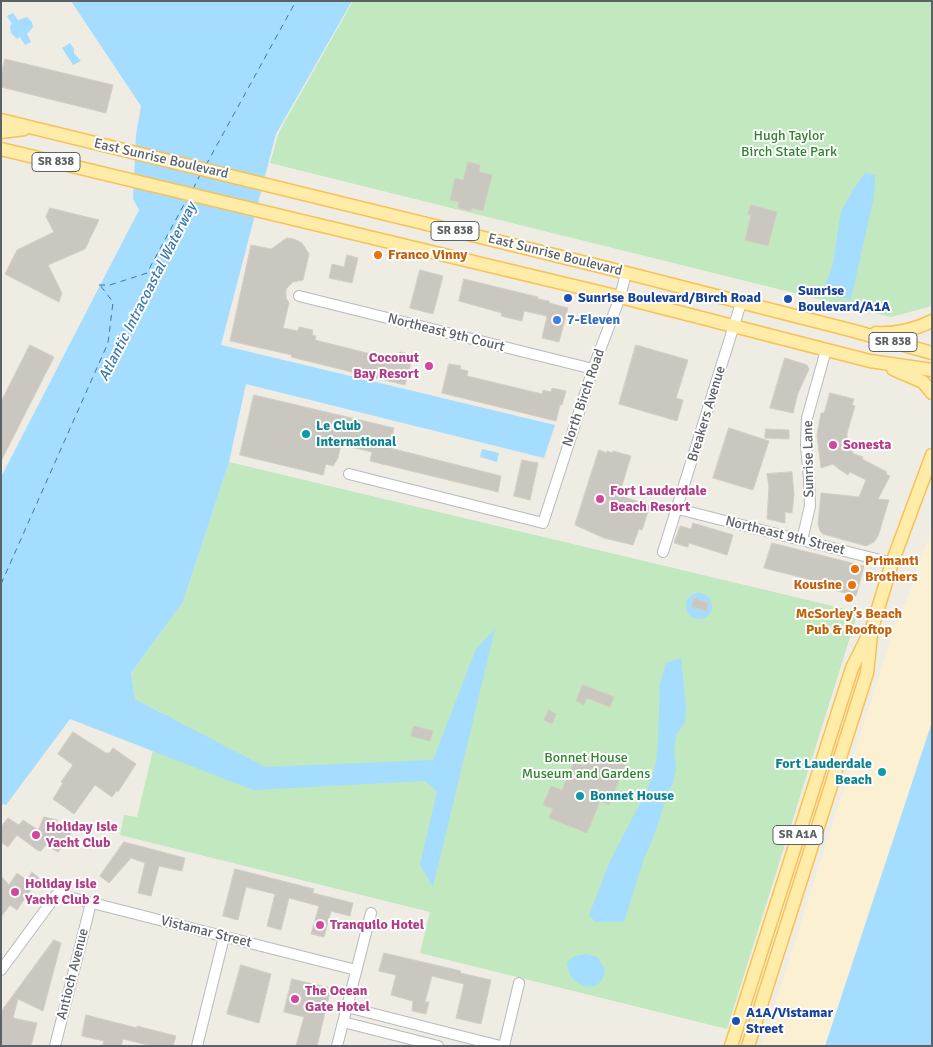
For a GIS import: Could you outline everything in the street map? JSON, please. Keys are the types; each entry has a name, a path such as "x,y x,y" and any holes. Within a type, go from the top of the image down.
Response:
{"main road":[{"name":"East Sunrise Boulevard","path":"1,120 626,273 854,331 932,353"},
{"path":"1,132 32,128"},
{"name":"East Sunrise Boulevard","path":"1,149 620,297 880,363 932,370"},
{"path":"854,331 900,332 932,322"},
{"path":"880,363 923,382 932,393"},
{"name":"SR A1A","path":"732,1046 852,668 872,628 892,563 932,455"},
{"name":"SR A1A","path":"748,1046 867,673 872,628"}],"street":[{"name":"North Birch Road","path":"349,474 543,523 593,369 620,297 626,273"},
{"name":"Northeast 9th Court","path":"299,296 593,369"},
{"name":"Breakers Avenue","path":"663,552 741,303"},
{"name":"Sunrise Lane","path":"802,540 810,506 810,478 806,444 807,418 826,350"},
{"name":"Northeast 9th Street","path":"678,509 892,563"},
{"name":"Vistamar Street","path":"1,970 57,894 356,970"},
{"name":"Antioch Avenue","path":"55,1046 91,902"},
{"path":"337,1046 371,913"},
{"path":"197,1046 224,937"},
{"path":"347,1006 502,1046 520,983"},
{"path":"343,1022 438,1046"},
{"path":"421,1042 425,1026"}],"green space":[{"name":"Hugh Taylor Birch State Park","path":"353,1 932,1 932,306 891,317 270,163 279,132"},
{"name":"Bonnet House Museum and Gardens","path":"229,462 858,612 727,1029 420,953 430,912 120,835 124,815 137,817 162,713 135,699 131,673 183,602"}],"sand":[{"name":"Fort Lauderdale Beach","path":"932,528 932,722 825,1046 762,1046 900,610 906,602"}],"water":[{"name":"Atlantic Intracoastal Waterway","path":"71,1 352,1 276,134 221,345 555,425 544,458 246,384 229,462 183,602 131,673 135,699 265,767 433,760 476,649 495,629 433,887 420,865 437,791 425,781 253,790 70,719 6,805 3,804 1,807 1,477 139,210 133,199 136,135 141,106"},
{"path":"13,13 18,20 27,17 32,22 33,27 27,34 31,42 25,45 20,37 17,39 11,33 10,26 12,24 7,16"},
{"path":"70,43 74,53 81,61 73,65 62,48"},
{"path":"865,173 875,175 874,196 851,299 824,295 825,285 832,268 841,212 854,188"},
{"path":"482,449 499,453 497,462 480,457"},
{"path":"699,593 708,597 712,606 708,615 699,619 690,615 686,606 690,597"},
{"path":"681,658 686,706 685,722 676,735 674,751 676,768 673,783 644,858 624,922 596,922 589,915 610,861 648,788 656,763 660,684 666,663"},
{"path":"932,722 932,1046 825,1046"},
{"path":"586,954 598,957 605,970 602,979 591,987 578,983 568,970 567,962 575,956"}],"building":[{"path":"5,59 113,85 106,113 1,87 1,76"},
{"path":"468,162 480,165 479,172 492,175 483,211 472,208 471,211 458,208 459,202 450,200 455,178 463,180"},
{"path":"751,205 777,212 768,246 745,240 751,215 748,214"},
{"path":"50,208 99,220 85,249 48,265 62,293 59,302 5,274 17,250 54,232 46,217"},
{"path":"287,238 302,243 309,254 303,280 293,282 286,289 286,298 289,303 283,328 298,331 299,327 313,330 312,335 316,336 315,340 391,359 392,354 399,356 400,352 413,355 405,385 291,357 292,355 230,341 251,245 271,249"},
{"path":"347,255 358,258 352,283 329,278 332,264 344,267"},
{"path":"420,270 443,276 433,314 410,308"},
{"path":"464,279 538,297 538,299 568,308 559,342 542,338 547,316 524,311 522,321 501,316 502,313 459,301"},
{"path":"30,345 54,357 1,461 1,402"},
{"path":"636,345 688,360 676,398 683,400 677,421 619,404"},
{"path":"785,358 807,365 809,369 798,393 793,413 770,408"},
{"path":"449,364 461,366 460,369 468,371 467,376 542,394 543,390 551,392 552,388 566,391 556,421 442,393"},
{"path":"830,393 854,399 852,405 855,406 847,433 849,448 854,454 863,457 862,459 887,472 886,474 890,476 878,499 889,500 878,536 874,542 866,546 823,534 818,524 821,493 859,497 866,480 850,472 848,475 833,464 821,468 817,435 821,413 824,413"},
{"name":"Le Club International","path":"254,395 394,428 390,448 501,476 498,492 370,461 372,452 341,445 338,458 333,466 326,464 323,475 240,455"},
{"path":"729,428 769,441 753,490 713,478"},
{"path":"766,429 789,430 789,439 765,438"},
{"name":"Fort Lauderdale Beach Resort","path":"599,450 607,453 607,451 613,453 613,451 631,456 619,495 650,506 642,530 639,529 633,545 604,538 575,525"},
{"path":"522,460 538,463 530,500 514,496"},
{"path":"792,472 794,495 792,513 785,512 785,523 767,519 769,487 767,474"},
{"path":"693,523 733,535 727,555 689,543 688,547 674,543 680,526 691,529"},
{"path":"772,543 864,566 856,596 830,589 831,585 764,568"},
{"path":"694,598 709,603 706,611 692,607"},
{"path":"583,685 614,697 610,707 587,698 584,705 576,701"},
{"path":"549,710 556,714 552,724 544,720"},
{"path":"414,726 433,731 430,741 411,736"},
{"path":"73,732 106,753 109,753 113,748 136,764 118,792 117,790 112,797 95,785 74,814 53,799 63,783 61,782 73,765 58,754"},
{"name":"Bonnet House","path":"591,751 625,765 609,805 600,801 587,833 549,818 553,809 543,805 551,786 562,790 574,762 585,766"},
{"name":"Holiday Isle Yacht Club","path":"44,817 57,820 71,834 58,852 46,845 41,851 37,850 17,835 8,847 1,842 1,827 8,818 19,825 23,820 38,830"},
{"path":"124,842 185,858 182,871 159,866 151,896 138,893 145,863 131,858 109,883 100,876"},
{"path":"235,869 314,889 313,893 353,903 350,916 331,911 324,937 311,934 319,906 289,898 281,930 267,926 275,894 246,887 238,920 223,916"},
{"name":"Holiday Isle Yacht Club 2","path":"32,872 39,878 17,910 10,905 1,917 1,876 9,885 17,873 27,880"},
{"path":"54,940 61,943 43,1011 18,999 13,1018 37,1023 31,1046 1,1046 1,1016 3,1009"},
{"path":"384,953 491,980 481,1024 456,1018 464,984 432,976 425,1002 429,1002 426,1014 412,1011 413,1001 391,995 396,975 379,971"},
{"path":"241,965 271,974 259,1023 227,1014"},
{"name":"The Ocean Gate Hotel","path":"292,979 331,988 317,1046 296,1046 304,1017 284,1012"},
{"path":"86,1015 176,1036 173,1046 152,1046 123,1039 121,1046 102,1046 104,1041 82,1036"}],"ferry route":[{"path":"206,165 296,1"},
{"path":"193,189 200,175"},
{"path":"99,285 110,285 147,273 187,199"},
{"path":"1,584 108,343 113,302 100,285"}],"place":[{"name":"Franco Vinny","path":"378,255"},
{"name":"Sunrise Boulevard/Birch Road","path":"568,298"},
{"name":"Sunrise Boulevard/A1A","path":"788,299"},
{"name":"7-Eleven","path":"557,320"},
{"name":"Coconut Bay Resort","path":"429,366"},
{"name":"Le Club International","path":"306,434"},
{"name":"Sonesta","path":"833,445"},
{"name":"Fort Lauderdale Beach Resort","path":"600,499"},
{"name":"Primanti Brothers","path":"855,569"},
{"name":"Kousine","path":"852,585"},
{"name":"McSorley’s Beach Pub & Rooftop","path":"849,598"},
{"name":"Fort Lauderdale Beach","path":"882,772"},
{"name":"Bonnet House","path":"580,796"},
{"name":"Holiday Isle Yacht Club","path":"36,835"},
{"name":"Holiday Isle Yacht Club 2","path":"15,892"},
{"name":"Tranquilo Hotel","path":"320,925"},
{"name":"The Ocean Gate Hotel","path":"295,999"},
{"name":"A1A/Vistamar Street","path":"736,1021"}]}
